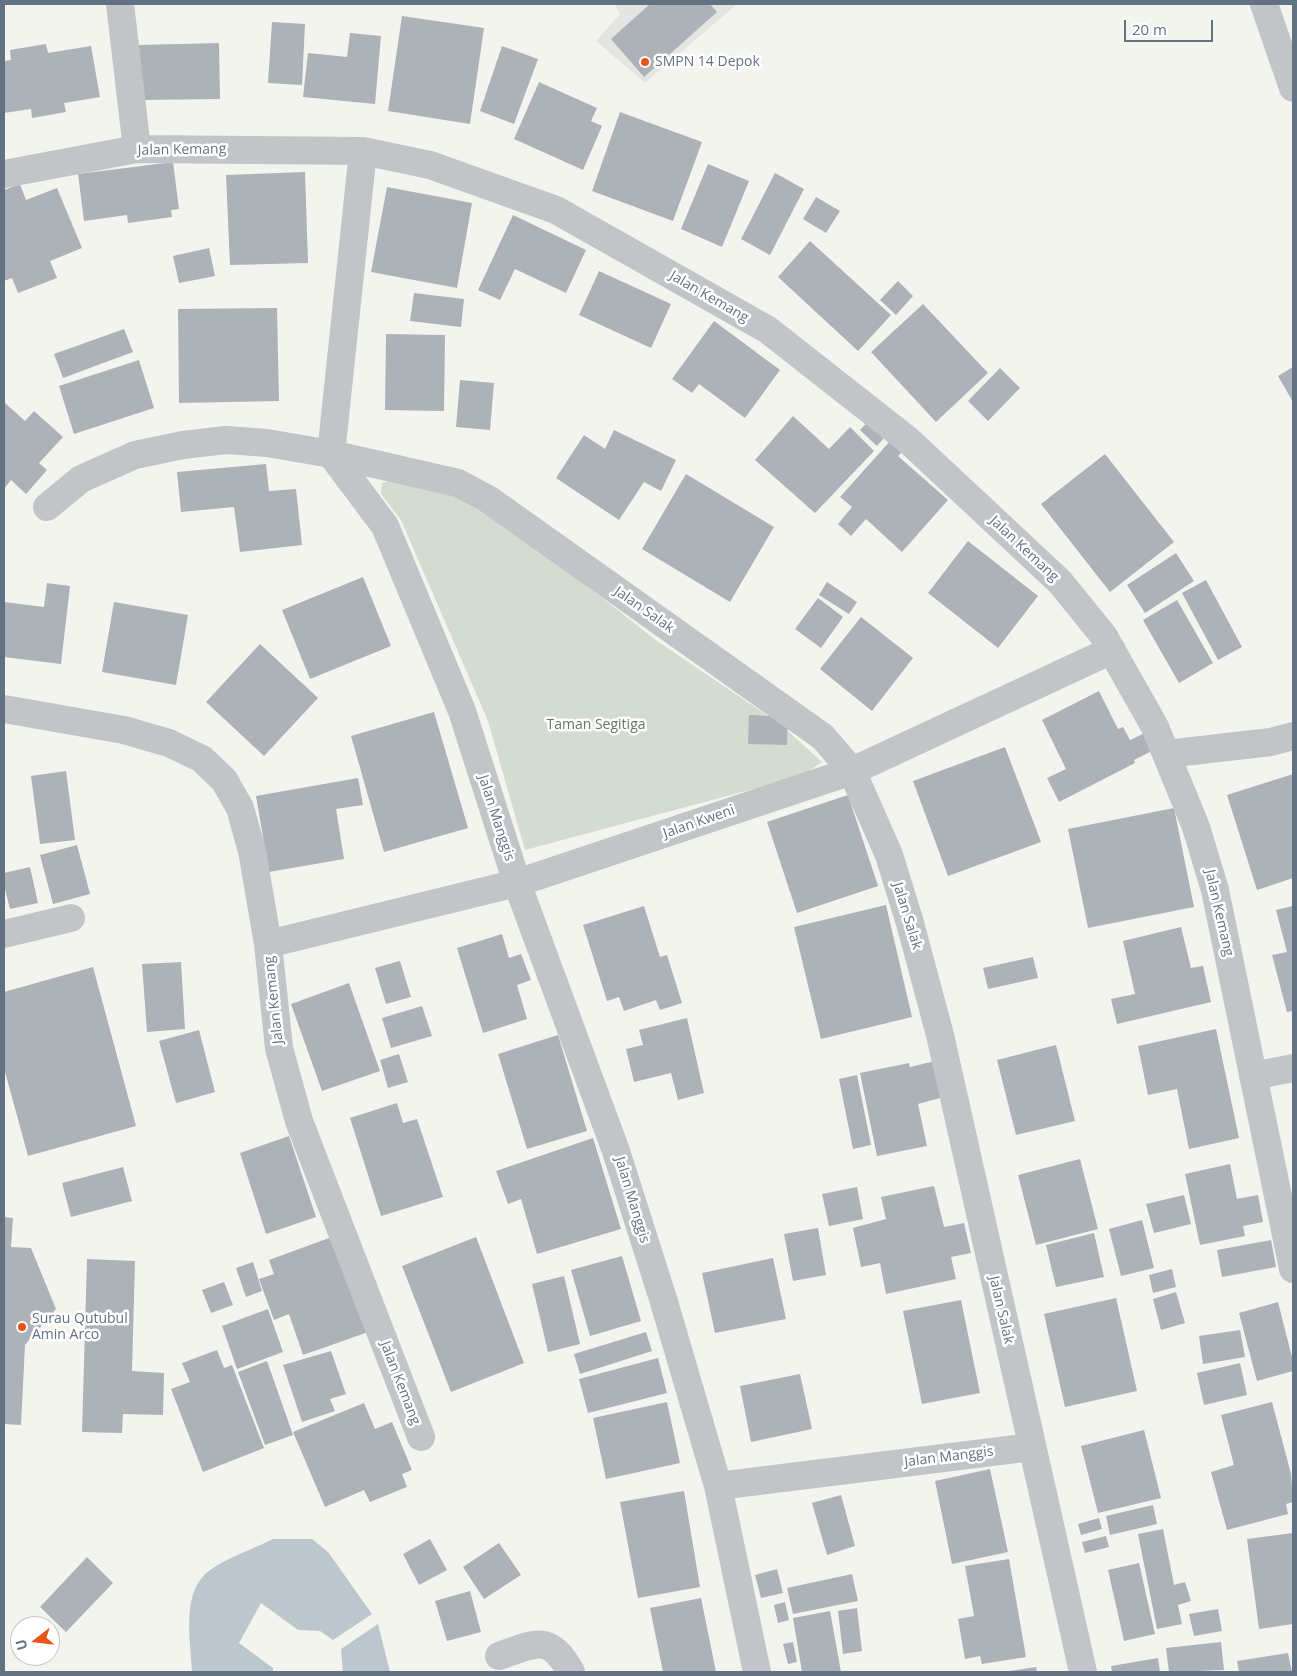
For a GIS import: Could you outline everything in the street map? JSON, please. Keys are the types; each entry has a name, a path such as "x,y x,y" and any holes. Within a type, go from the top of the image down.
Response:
{"street":[{"path":"120,4 137,149"},
{"path":"1264,4 1293,88"},
{"name":"Jalan Kemang","path":"4,174 137,149 363,151 430,165 556,210 768,330 908,440 1060,582 1112,650 1140,699 1166,754 1196,827 1215,890 1293,1269"},
{"path":"47,507 81,479 135,455 183,445 234,440 267,443 331,454 363,151"},
{"name":"Jalan Salak","path":"331,454 458,483 488,499 823,737 852,771 889,855 910,923 940,1035 1083,1672"},
{"name":"Jalan Manggis","path":"331,454 385,526 407,574 462,711 517,884 616,1151 718,1486 757,1672"},
{"name":"Jalan Kweni","path":"268,944 517,884 852,771 1112,650"},
{"name":"Jalan Kemang","path":"4,709 124,730 169,743 202,759 224,780 240,808 256,866 268,944 279,1048 299,1121 421,1437"},
{"path":"1166,754 1271,742 1293,736"},
{"path":"4,934 71,918"},
{"path":"1253,1076 1293,1068"},
{"name":"Jalan Manggis","path":"718,1486 1032,1447"},
{"path":"499,1656 527,1646 542,1644 557,1652 571,1672"}],"shaded area":[{"name":"SMPN 14 Depok","path":"614,4 737,4 645,83 596,41 620,14"},
{"path":"273,1539 312,1539 328,1552 372,1614 333,1640 320,1631 298,1630 261,1603 239,1643 273,1668 273,1672 192,1672 189,1617 194,1590 201,1579 217,1565"},
{"path":"378,1624 390,1672 343,1672 341,1649"}],"green space":[{"name":"Taman Segitiga","path":"396,479 467,492 657,641 780,724 822,762 802,776 525,850 488,721 401,520 381,494 382,483"}],"building":[{"name":"SMPN 14 Depok","path":"650,4 710,4 717,12 644,77 611,39"},
{"path":"402,16 484,28 470,124 388,111"},
{"path":"272,22 305,24 302,85 268,83"},
{"path":"350,33 381,36 375,104 303,97 308,53 347,57"},
{"path":"219,43 220,99 141,100 139,45"},
{"path":"46,44 48,53 91,46 100,97 64,103 66,112 32,118 31,109 4,113 4,61 11,60 10,50"},
{"path":"502,46 538,59 514,124 480,111"},
{"path":"539,82 597,108 591,121 602,126 583,170 514,139"},
{"path":"620,112 702,142 673,221 592,191"},
{"path":"173,162 179,209 171,210 172,217 128,223 127,215 84,221 78,174"},
{"path":"708,164 749,181 722,247 681,229"},
{"path":"305,172 308,263 230,265 226,175"},
{"path":"775,173 804,189 770,255 741,239"},
{"path":"20,184 26,200 57,188 82,248 50,261 57,278 18,293 12,278 4,281 4,190"},
{"path":"387,187 472,203 457,288 371,272"},
{"path":"816,197 840,211 826,233 803,219"},
{"path":"513,215 586,250 566,293 515,269 500,300 478,290"},
{"path":"810,241 891,315 858,351 778,277"},
{"path":"209,248 215,276 179,283 173,256"},
{"path":"599,271 671,304 651,348 579,315"},
{"path":"898,281 913,296 896,315 880,300"},
{"path":"414,293 464,299 461,327 410,321"},
{"path":"923,304 988,373 936,422 871,352"},
{"path":"277,308 279,401 179,403 178,309"},
{"path":"714,321 780,370 745,418 699,384 692,393 672,379"},
{"path":"124,329 133,352 63,378 54,354"},
{"path":"386,334 445,335 444,411 385,410"},
{"path":"139,360 154,408 74,434 59,386"},
{"path":"1293,367 1293,402 1278,376"},
{"path":"1000,368 1020,388 988,421 968,401"},
{"path":"460,380 494,383 490,430 456,427"},
{"path":"4,402 25,421 34,411 63,437 39,463 47,470 26,494 11,480 4,489"},
{"path":"793,416 829,449 850,427 874,451 815,513 755,460"},
{"path":"872,417 889,432 877,446 860,430"},
{"path":"614,430 676,460 661,491 644,482 619,520 556,478 584,435 605,449"},
{"path":"891,440 903,451 898,456 948,500 902,552 866,519 851,536 838,524 852,507 840,497"},
{"path":"1105,454 1174,542 1110,592 1041,504"},
{"path":"266,464 269,491 296,489 302,545 240,552 234,507 181,512 177,472"},
{"path":"686,474 774,527 730,602 642,549"},
{"path":"968,541 1038,596 998,648 928,593"},
{"path":"1176,553 1194,581 1145,613 1127,585"},
{"path":"363,577 391,646 310,679 282,610"},
{"path":"1206,580 1242,647 1218,660 1182,593"},
{"path":"827,582 857,602 849,614 819,595"},
{"path":"47,583 70,586 61,664 4,657 4,602 44,607"},
{"path":"818,598 843,617 821,648 795,629"},
{"path":"1177,600 1213,663 1179,683 1143,620"},
{"path":"114,602 188,615 176,685 102,672"},
{"path":"861,617 913,658 872,711 820,669"},
{"path":"260,644 318,698 264,756 206,702"},
{"path":"1099,691 1118,729 1123,727 1130,740 1145,733 1154,750 1134,760 1135,763 1059,802 1047,778 1066,769 1042,720"},
{"path":"434,712 468,828 384,852 351,736"},
{"path":"749,715 788,717 787,745 748,744"},
{"path":"1005,747 1041,842 948,876 913,781"},
{"path":"66,771 75,840 40,844 31,776"},
{"path":"1293,774 1293,878 1257,890 1227,795"},
{"path":"358,778 363,805 336,809 344,859 269,872 256,796"},
{"path":"848,795 878,886 797,913 767,822"},
{"path":"1174,808 1194,907 1088,928 1068,829"},
{"path":"77,845 90,894 53,904 40,855"},
{"path":"30,867 38,903 10,909 4,885 4,873"},
{"path":"886,905 912,1017 821,1039 794,927"},
{"path":"644,906 660,957 667,955 682,1003 660,1010 656,1000 624,1011 619,997 607,1001 583,925"},
{"path":"1293,906 1293,1011 1287,1012 1272,955 1287,952 1276,910"},
{"path":"1181,927 1191,968 1203,966 1211,1002 1117,1024 1111,999 1135,994 1123,941"},
{"path":"502,934 509,958 521,954 531,980 517,985 527,1019 483,1033 457,948"},
{"path":"1033,957 1038,978 988,989 983,968"},
{"path":"400,961 411,997 386,1004 375,968"},
{"path":"181,962 185,1029 147,1032 142,964"},
{"path":"93,967 136,1126 28,1156 4,1068 4,992"},
{"path":"349,983 380,1071 322,1091 291,1004"},
{"path":"422,1006 432,1036 391,1048 382,1018"},
{"path":"687,1018 704,1093 678,1100 671,1073 634,1082 626,1049 643,1045 639,1030"},
{"path":"1216,1029 1239,1138 1189,1149 1177,1089 1148,1095 1138,1046"},
{"path":"199,1030 215,1092 176,1103 159,1041"},
{"path":"558,1035 587,1131 527,1149 498,1054"},
{"path":"1056,1045 1075,1121 1016,1135 997,1060"},
{"path":"399,1054 408,1082 388,1088 380,1060"},
{"path":"935,1061 944,1097 918,1104 927,1146 877,1156 860,1073 909,1063 910,1067"},
{"path":"857,1075 871,1145 853,1149 839,1079"},
{"path":"397,1103 403,1123 417,1119 443,1197 381,1216 350,1118"},
{"path":"289,1136 316,1217 266,1234 240,1153"},
{"path":"593,1138 621,1229 537,1254 521,1199 508,1204 496,1171"},
{"path":"1080,1159 1098,1229 1036,1245 1018,1175"},
{"path":"1230,1164 1237,1199 1258,1195 1263,1222 1243,1226 1245,1236 1200,1245 1185,1174"},
{"path":"123,1167 132,1201 71,1217 62,1183"},
{"path":"934,1186 944,1227 964,1223 971,1253 951,1257 956,1279 886,1294 880,1263 861,1267 853,1228 886,1219 881,1197"},
{"path":"857,1187 863,1219 829,1226 822,1194"},
{"path":"1184,1195 1191,1224 1154,1233 1146,1204"},
{"name":"Surau Qutubul Amin Arco","path":"4,1217 13,1218 11,1247 31,1248 56,1309 25,1345 21,1425 4,1424"},
{"path":"1142,1220 1154,1268 1121,1276 1109,1229"},
{"path":"818,1228 826,1275 793,1281 784,1234"},
{"path":"1094,1233 1104,1277 1056,1287 1046,1245"},
{"path":"340,1234 374,1330 303,1355 289,1314 274,1320 259,1279 274,1274 269,1260"},
{"path":"476,1237 524,1363 451,1392 402,1266"},
{"path":"1271,1240 1276,1267 1222,1277 1217,1250"},
{"path":"622,1256 641,1321 590,1336 571,1270"},
{"path":"773,1258 786,1319 715,1333 702,1273"},
{"path":"87,1259 135,1261 132,1371 164,1373 163,1415 123,1414 122,1433 82,1432"},
{"path":"253,1262 262,1291 246,1297 236,1268"},
{"path":"1172,1269 1176,1287 1153,1293 1149,1275"},
{"path":"564,1276 580,1344 548,1352 532,1284"},
{"path":"224,1282 233,1305 211,1313 202,1290"},
{"path":"1176,1292 1185,1323 1161,1330 1153,1299"},
{"path":"1116,1298 1137,1391 1065,1407 1044,1314"},
{"path":"961,1300 980,1393 922,1404 903,1311"},
{"path":"1278,1302 1293,1361 1293,1371 1257,1381 1239,1313"},
{"path":"268,1309 283,1352 237,1369 222,1326"},
{"path":"1240,1330 1245,1357 1203,1364 1199,1336"},
{"path":"646,1332 652,1351 580,1374 574,1354"},
{"path":"217,1350 224,1368 232,1365 264,1448 203,1472 171,1389 190,1382 182,1363"},
{"path":"331,1351 346,1394 330,1399 335,1411 302,1422 283,1365"},
{"path":"658,1358 667,1393 588,1413 579,1379"},
{"path":"267,1361 293,1435 265,1445 238,1372"},
{"path":"1240,1363 1247,1395 1204,1405 1197,1373"},
{"path":"800,1374 812,1429 751,1442 740,1386"},
{"path":"667,1402 680,1463 606,1479 593,1418"},
{"path":"1272,1402 1291,1474 1293,1502 1286,1504 1288,1514 1227,1530 1211,1472 1234,1465 1221,1415"},
{"path":"364,1403 375,1429 392,1422 412,1470 402,1474 407,1487 370,1502 364,1490 325,1507 293,1432"},
{"path":"1144,1430 1161,1498 1098,1513 1081,1446"},
{"path":"990,1469 1008,1552 952,1564 935,1481"},
{"path":"684,1491 700,1587 638,1598 620,1502"},
{"path":"841,1495 855,1546 827,1555 812,1503"},
{"path":"1153,1505 1157,1524 1110,1535 1106,1516"},
{"path":"1099,1518 1102,1529 1081,1535 1078,1524"},
{"path":"1163,1529 1174,1585 1185,1582 1191,1601 1178,1605 1182,1624 1157,1629 1138,1534"},
{"path":"1293,1533 1293,1624 1259,1629 1247,1539"},
{"path":"1106,1536 1109,1547 1085,1553 1082,1542"},
{"path":"430,1539 447,1570 419,1585 403,1554"},
{"path":"499,1543 521,1575 484,1599 463,1567"},
{"path":"87,1557 113,1583 66,1632 60,1626 60,1616 49,1616 40,1607"},
{"path":"1009,1559 1026,1657 982,1664 980,1656 965,1659 958,1619 974,1616 965,1566"},
{"path":"1139,1563 1155,1634 1124,1641 1108,1570"},
{"path":"777,1569 783,1593 761,1598 755,1575"},
{"path":"852,1574 858,1601 793,1614 787,1588"},
{"path":"470,1591 481,1632 447,1641 435,1601"},
{"path":"701,1598 716,1672 663,1672 650,1608"},
{"path":"785,1602 789,1620 778,1623 774,1605"},
{"path":"857,1608 862,1651 843,1654 838,1611"},
{"path":"1218,1609 1222,1631 1194,1636 1189,1614"},
{"path":"830,1611 841,1672 802,1672 793,1618"},
{"path":"793,1642 797,1662 788,1664 783,1644"},
{"path":"1221,1642 1224,1670 1169,1672 1166,1648"},
{"path":"1288,1653 1292,1672 1239,1672 1237,1661"},
{"path":"1158,1658 1160,1672 1112,1672 1111,1666"},
{"path":"1036,1667 1037,1672 1010,1672 1010,1671"}],"place":[{"name":"SMPN 14 Depok","path":"645,62"},
{"name":"Surau Qutubul Amin Arco","path":"22,1327"}]}
